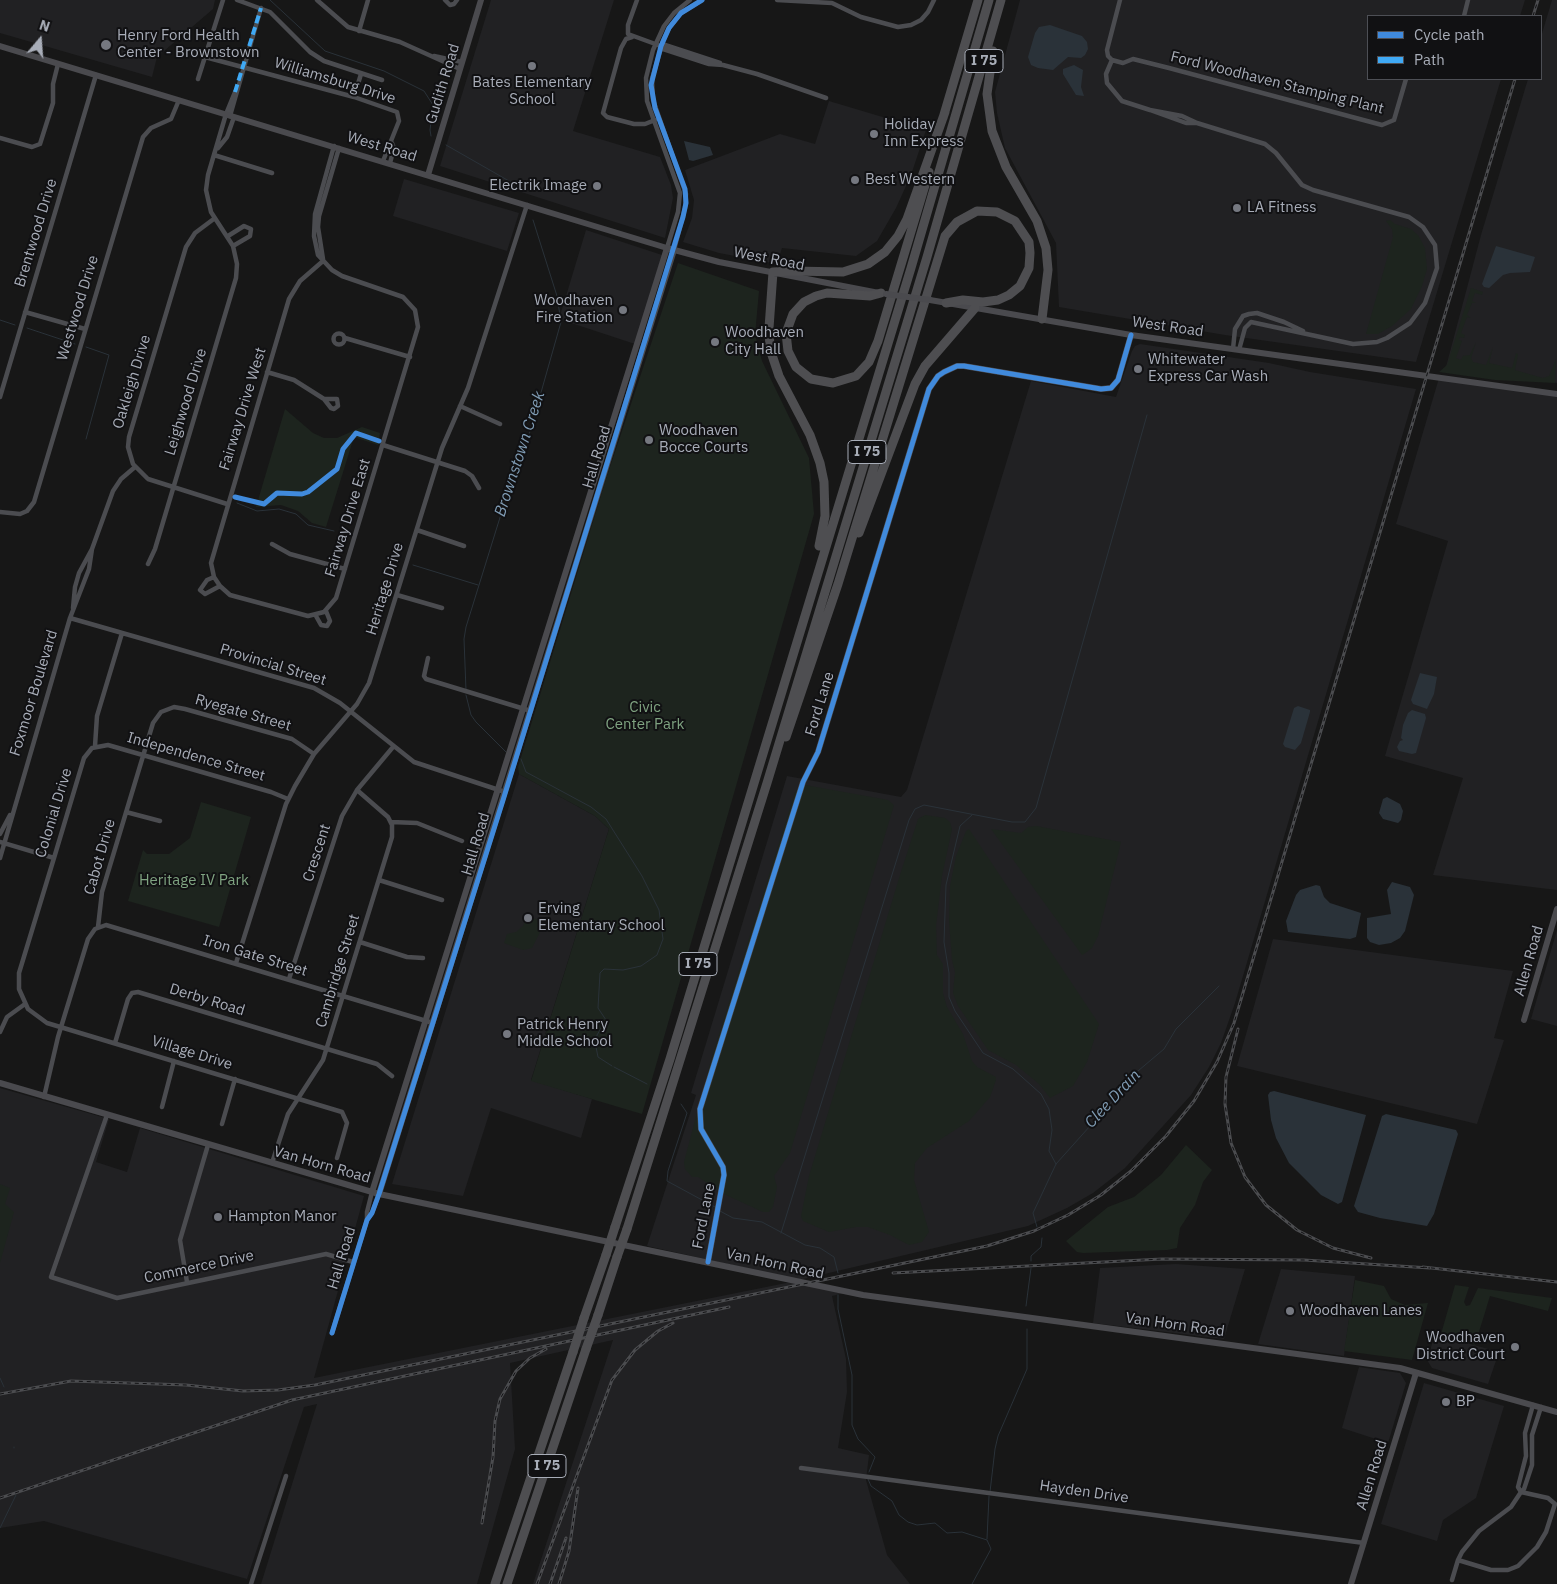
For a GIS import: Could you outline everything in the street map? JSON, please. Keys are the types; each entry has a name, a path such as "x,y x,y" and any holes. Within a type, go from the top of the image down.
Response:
{"highway":[{"path":"884,293 870,296 827,293 810,298 798,307 789,320 786,338 789,355 799,370 818,381 838,383 856,376 869,362 895,285 978,0"},
{"name":"I 75","path":"495,1584 667,1068 806,607 917,250 989,0"},
{"name":"I 75","path":"508,1584 627,1229 767,783 927,257 1001,0"},
{"path":"1006,0 990,62 987,104 992,131 1000,155 1037,222 1044,241 1048,270 1042,319"},
{"path":"806,607 806,594 825,516 824,482 814,443 779,376 771,354 769,328 773,272 793,270 843,272 868,264 884,252 898,236 907,219 945,112"},
{"path":"767,783 778,762 838,584 945,236 957,222 977,212 997,212 1015,221 1029,242 1030,253 1029,268 1020,286 1009,296 998,300 983,302 963,300 946,303"},
{"path":"838,584 843,576 915,384 925,366 975,308"}],"main road":[{"name":"Gudith Road","path":"428,175 481,0"},
{"name":"West Road","path":"0,46 670,249 719,262 884,293 1131,335 1557,394"},
{"name":"Hall Road","path":"376,1193 528,710 670,249"},
{"name":"Ford Lane","path":"708,1262 724,1175 723,1168 701,1129 700,1110 803,782 818,752 929,389 938,376 956,366 1101,389 1111,388 1118,380 1131,335"},
{"name":"Allen Road","path":"1524,1020 1557,909"},
{"name":"Van Horn Road","path":"0,1084 376,1193 885,1299 1322,1356 1400,1368 1557,1412"},
{"name":"Allen Road","path":"1351,1584 1416,1373"}],"street":[{"path":"198,80 223,0"},
{"path":"237,0 270,12 316,57 331,65 382,80"},
{"path":"317,0 342,24 359,31 400,42 430,56 461,65"},
{"path":"359,31 368,0"},
{"path":"445,0 448,5 452,5 457,0"},
{"path":"637,0 628,25 628,34 632,37 709,64 723,64 826,98"},
{"name":"Hall Road","path":"670,249 685,208 685,189 647,101 645,85 656,45 670,17 690,0"},
{"name":"Hall Road","path":"656,119 651,85 661,46 675,20 689,7 702,0"},
{"path":"777,0 827,2 888,26 902,27 916,23 925,16 934,0"},
{"path":"1120,0 1107,50 1108,56 1112,60 1106,74 1111,90 1122,101 1186,123 1197,123 1265,144 1276,153 1295,179 1307,188 1409,217 1423,227 1435,245 1438,268 1430,294 1417,316 1401,331 1377,342 1353,344 1306,332 1251,322 1245,328 1236,349"},
{"path":"1464,15 1468,0"},
{"path":"229,115 261,8"},
{"path":"632,37 626,39 621,48 603,112 607,117 634,124 645,124 656,119"},
{"name":"Williamsburg Drive","path":"205,57 354,97 398,113 400,118 392,143 388,146 386,162"},
{"name":"Ford Woodhaven Stamping Plant","path":"1112,60 1123,63 1133,59 1382,125 1394,120 1406,80"},
{"path":"0,138 32,148 37,147 41,143 53,103 53,84 58,64"},
{"path":"354,97 361,74"},
{"name":"Brentwood Drive","path":"0,398 96,75"},
{"name":"Westwood Drive","path":"0,512 20,514 27,511 34,502 143,137 151,128 171,119 179,100"},
{"name":"Leighwood Drive","path":"148,564 155,550 236,278 238,264 233,246 208,205 206,190 214,155 229,115"},
{"name":"Leighwood Drive","path":"217,149 226,136 229,115"},
{"path":"323,261 318,227 322,196 337,147"},
{"path":"214,155 272,172"},
{"name":"Hall Road","path":"670,249 679,207 680,193 677,174"},
{"name":"Heritage Drive","path":"236,963 288,799 300,775 314,754 350,711 369,684 438,462 460,406 527,205"},
{"path":"679,207 685,208"},
{"name":"Oakleigh Drive","path":"135,467 128,452 129,437 184,254 195,233 215,218"},
{"path":"228,236 244,226 251,229 250,236 233,246"},
{"name":"Fairway Drive East","path":"220,586 237,597 304,616 321,613 336,598 345,570 418,327 414,308 406,299 398,294 342,276 323,261"},
{"name":"Fairway Drive West","path":"214,577 212,558 292,293 304,276 323,261"},
{"path":"25,312 85,329"},
{"path":"1236,349 1235,329 1243,316 1249,314 1257,313 1306,332"},
{"path":"345,338 410,357"},
{"path":"267,372 292,379 324,399"},
{"path":"460,406 500,424"},
{"path":"383,445 465,471 472,476 479,488"},
{"path":"135,467 148,479 227,504"},
{"name":"Foxmoor Boulevard","path":"0,858 6,844 11,814 73,608 85,580 92,549 113,491 121,479 135,467"},
{"path":"416,530 464,546"},
{"path":"272,544 290,554 345,570"},
{"name":"Foxmoor Boulevard","path":"73,608 76,581 92,549"},
{"path":"214,577 220,586 205,594 200,590 207,580 214,577"},
{"path":"396,595 442,608"},
{"name":"Provincial Street","path":"70,618 314,688 333,698 393,747 421,766 502,791"},
{"name":"Colonial Drive","path":"25,1004 19,989 19,973 84,758 95,746 97,716 122,633"},
{"path":"428,658 424,676 426,679 528,710"},
{"name":"Ryegate Street","path":"162,711 177,707 292,739 314,754"},
{"name":"Cabot Drive","path":"44,1096 61,1027 88,939 98,927 100,898 143,755 155,719 162,711"},
{"name":"Independence Street","path":"95,746 108,745 271,792 288,799"},
{"name":"Crescent","path":"290,979 338,826 357,790 393,747"},
{"path":"357,790 384,813 390,822 413,822 462,841"},
{"path":"126,812 160,821"},
{"name":"Foxmoor Boulevard","path":"0,834 11,814"},
{"name":"Cambridge Street","path":"272,1164 286,1119 318,1069 326,1049 392,837 390,822"},
{"path":"0,842 54,858"},
{"path":"379,880 442,900"},
{"name":"Iron Gate Street","path":"98,927 112,926 430,1022"},
{"path":"360,942 407,956 423,958"},
{"name":"Derby Road","path":"115,1043 128,999 132,994 138,992 326,1049"},
{"path":"0,1032 7,1017 25,1004"},
{"name":"Village Drive","path":"25,1004 39,1018 61,1027 342,1112 347,1118 337,1158"},
{"path":"326,1049 377,1064 392,1076"},
{"path":"162,1107 174,1061"},
{"path":"222,1124 235,1079"},
{"name":"Commerce Drive","path":"107,1115 51,1277 117,1298 326,1254 354,1262"},
{"path":"187,1282 180,1240 208,1145"},
{"name":"Hall Road","path":"332,1333 367,1220 372,1213 376,1193"},
{"path":"1458,1560 1491,1570 1508,1570 1518,1566 1537,1547 1546,1532 1555,1504 1548,1498 1521,1492 1518,1487 1526,1456 1525,1433 1533,1405"},
{"path":"1452,1580 1462,1552 1479,1531 1511,1507 1524,1489 1532,1465 1532,1435 1541,1407"},
{"name":"Hayden Drive","path":"801,1468 1364,1543"},
{"path":"251,1584 286,1476"}],"shaded area":[{"name":"Henry Ford Health Center - Brownstown","path":"0,0 215,0 213,9 157,57 152,77 0,33"},
{"name":"Bates Elementary School","path":"491,0 614,0 573,131 660,157 671,185 673,198 665,238 440,166"},
{"path":"1020,0 1525,0 1520,15 1367,15 1367,80 1501,80 1416,362 1225,335 1059,307 1056,243 1005,148 997,113 995,92"},
{"path":"1552,0 1557,0 1557,383 1446,367 1481,235 1528,80 1542,80 1542,34"},
{"path":"1050,25 1082,36 1087,42 1088,49 1085,55 1081,58 1068,57 1053,70 1031,65 1028,57 1035,33 1039,27"},
{"path":"1074,65 1083,70 1081,87 1084,96 1076,95 1063,74 1063,69"},
{"path":"829,101 926,130 911,175 896,208 877,241 856,256 782,248 777,264 719,253 683,242 692,218 694,200 685,170 780,134 815,144"},
{"path":"684,141 710,147 713,155 693,161 689,160"},
{"path":"404,179 519,213 507,251 393,216"},
{"path":"586,230 662,255 635,344 559,319"},
{"path":"1496,246 1535,257 1530,272 1503,275 1489,288 1484,287 1482,284"},
{"path":"1140,344 1269,363 1310,372 1416,389 1235,1003 1221,1043 1209,1067 1191,1095 1125,1168 1093,1193 1067,1208 1028,1226 799,1280 647,1246 696,1095 691,1093 787,776 901,797 907,790 1031,381 1116,397 1132,351 1135,346"},
{"path":"1439,378 1557,394 1557,890 1433,875 1463,778 1385,756 1448,541 1396,524"},
{"path":"1420,673 1437,677 1434,694 1427,709 1413,704 1411,700"},
{"path":"1298,706 1310,710 1310,712 1301,743 1295,750 1285,747 1283,744 1294,708"},
{"path":"1412,710 1425,714 1426,718 1416,753 1412,754 1399,751 1397,747 1400,741 1403,740 1401,738 1403,725 1408,713"},
{"name":"Erving Elementary School","path":"519,774 595,816 609,829 531,1080 592,1099 581,1138 491,1108 463,1196 392,1184"},
{"path":"1387,797 1400,804 1403,811 1401,820 1398,823 1383,819 1379,813 1383,799"},
{"path":"1392,882 1410,887 1414,895 1405,931 1400,938 1391,943 1379,945 1370,942 1367,938 1367,918 1391,914 1387,890"},
{"path":"1316,885 1320,886 1324,897 1330,903 1361,913 1356,937 1350,939 1288,932 1286,921 1296,895 1300,890"},
{"path":"1557,930 1557,1026 1531,1019"},
{"path":"1273,939 1513,971 1494,1038 1504,1040 1477,1124 1237,1066"},
{"path":"0,1088 109,1119 96,1162 127,1172 140,1128 364,1196 314,1378 796,1281 848,1292 832,1296 846,1359 847,1392 838,1448 869,1455 866,1480 887,1555 910,1584 533,1584 613,1340 510,1363 515,1449 477,1584 261,1584 317,1404 304,1407 247,1579 44,1521 0,1528"},
{"path":"1274,1091 1366,1115 1342,1202 1338,1204 1321,1195 1289,1163 1276,1138 1271,1120 1268,1095"},
{"path":"1386,1114 1456,1130 1458,1134 1434,1214 1427,1226 1380,1218 1358,1212 1354,1206 1382,1116"},
{"path":"1176,1264 1245,1269 1224,1339 1093,1323 1100,1268"},
{"path":"1281,1269 1355,1276 1344,1356 1258,1344"},
{"path":"1435,1334 1499,1352 1488,1384 1432,1368 1427,1360"},
{"path":"1359,1367 1400,1373 1406,1383 1388,1443 1342,1428"},
{"path":"1424,1383 1504,1406 1476,1498 1443,1520 1437,1541 1381,1524"}],"green space":[{"path":"1390,220 1395,224 1411,229 1418,235 1425,248 1427,269 1422,286 1411,309 1392,326 1378,334 1366,334 1393,237 1392,229 1386,221"},
{"name":"Civic Center Park","path":"678,263 759,291 755,335 762,361 809,458 814,514 642,1114 531,1081 609,829 595,816 519,774 518,767 606,479"},
{"path":"1471,288 1483,292 1482,295 1475,293 1472,301 1476,303 1472,303 1467,315 1471,318 1467,317 1461,333 1465,335 1464,338 1460,337 1459,340 1462,341 1456,358 1461,360 1463,356 1470,355 1476,342 1471,358 1473,362 1486,365 1493,347 1489,363 1512,368 1516,353 1518,354 1515,370 1543,378 1549,376 1556,359 1555,383 1495,380 1439,372 1447,365"},
{"path":"285,409 313,433 324,438 337,438 362,427 380,433 378,445 354,437 326,527 312,523 298,511 281,505 256,507"},
{"path":"805,785 888,800 894,805 790,1153 774,1176 777,1187 773,1207 769,1212 763,1212 724,1194 698,1177 692,1177 685,1169 684,1162 711,1060 795,792 799,787"},
{"name":"Heritage IV Park","path":"201,802 251,817 219,927 128,901 143,850 147,854 169,854 190,838"},
{"path":"925,815 945,818 950,822 952,829 942,876 936,926 937,955 943,964 943,993 947,1007 963,1034 972,1061 977,1067 996,1077 996,1080 990,1097 969,1121 927,1148 915,1163 914,1180 929,1232 922,1242 909,1245 890,1235 868,1227 856,1227 829,1232 803,1221 801,1216 809,1176 900,875 918,819"},
{"path":"1036,826 1121,842 1098,936 1092,948 1082,955 991,829 1021,833 1028,827"},
{"path":"969,829 1099,1024 1087,1062 1073,1086 1050,1098 1039,1084 1016,1065 988,1050 958,1006 953,993 955,972 952,960 949,921 950,886 956,856 966,831"},
{"path":"527,916 545,922 532,948 523,950 504,943 507,934 516,932 523,926"},
{"path":"1186,1145 1212,1170 1203,1182 1195,1205 1180,1228 1177,1248 1083,1253 1077,1252 1066,1241 1108,1207 1134,1197 1161,1175"},
{"path":"0,1184 10,1188 5,1204 14,1212 0,1263"},
{"path":"1355,1280 1384,1286 1391,1299 1405,1305 1428,1303 1412,1360 1344,1351"},
{"path":"1455,1285 1469,1287 1464,1302 1466,1306 1470,1305 1478,1288 1552,1298 1548,1311 1490,1296 1475,1345 1457,1339 1457,1337 1441,1334"}],"waterway":[{"name":"Brownstown Creek","path":"270,0 325,51 384,71 424,91 433,105 431,136"},
{"name":"Brownstown Creek","path":"446,145 523,189"},
{"name":"Brownstown Creek","path":"466,690 464,639 466,627 502,511 519,470 561,322 557,296 533,220"},
{"path":"0,320 15,325"},
{"path":"27,328 75,344"},
{"path":"86,347 109,355 86,439"},
{"path":"781,1233 909,820 915,809 924,805 1012,822 1025,822 1036,808 1147,415"},
{"path":"237,503 257,511 279,509 296,514 308,525 334,531"},
{"path":"413,565 478,585"},
{"name":"Brownstown Creek","path":"466,695 471,715 506,752"},
{"name":"Brownstown Creek","path":"521,759 526,772 591,807 606,819 642,876 659,910 663,939 657,955 641,966 623,970 604,969 600,973 598,1008 606,1020 597,1035 596,1047 598,1057 612,1066"},
{"path":"972,815 960,826 946,885 944,942 949,973 949,997 955,1011 983,1053 1013,1069 1041,1094 1049,1109 1052,1130 1049,1151 1056,1164"},
{"name":"Clee Drain","path":"1037,1227 1033,1213 1056,1164 1116,1097 1132,1076 1164,1049 1176,1029 1219,986"},
{"name":"Brownstown Creek","path":"614,1067 647,1084"},
{"name":"Brownstown Creek","path":"681,1104 687,1113 668,1171 667,1181 715,1207"},
{"name":"Brownstown Creek","path":"720,1211 733,1218 762,1222 805,1245 820,1248 834,1257 838,1273"},
{"name":"Clee Drain","path":"1031,1261 1031,1256 1041,1247 1042,1238"},
{"name":"Clee Drain","path":"1026,1306 1031,1268"},
{"name":"Brownstown Creek","path":"838,1295 838,1309 852,1375 852,1425 858,1439 875,1457 869,1472"},
{"name":"Clee Drain","path":"990,1492 998,1436 1027,1369 1027,1329"},
{"path":"0,1378 4,1387"},
{"name":"Brownstown Creek","path":"868,1479 871,1486 892,1501 899,1515 908,1522 917,1525 935,1523 947,1533 962,1532 987,1540 991,1549 972,1584"},
{"path":"0,1528 16,1495"},
{"name":"Clee Drain","path":"987,1539 989,1496"}],"railway":[{"path":"1533,15 1538,0"},
{"path":"0,1394 71,1381 186,1385 243,1391 278,1390 315,1385 987,1246 1034,1231 1068,1215 1101,1195 1131,1171 1166,1136 1194,1101 1217,1062 1234,1023 1515,80"},
{"path":"1238,1029 1226,1077 1225,1104 1231,1143 1245,1177 1266,1205 1297,1230 1333,1248 1371,1258"},
{"path":"893,1273 1162,1259 1304,1260 1430,1268"},
{"path":"1423,1267 1557,1282"},
{"path":"0,1498 292,1400 729,1307"},
{"path":"537,1584 612,1380 635,1350 658,1331 673,1323"},
{"path":"482,1523 493,1457 495,1421 500,1399 516,1371 530,1358 546,1349"},
{"path":"559,1584 569,1551 578,1488"},
{"path":"550,1584 566,1538"}],"marked path":[{"path":"235,92 261,8"}],"cycle path":[{"path":"332,1333 367,1220 372,1213 379,1194 504,797 683,217 686,203 685,189 655,108 651,85 661,46 669,28 681,13 702,0"},
{"path":"708,1262 724,1175 723,1167 701,1129 700,1109 803,782 818,752 929,389 938,376 957,366 1101,389 1111,388 1118,380 1131,335"},
{"path":"235,497 264,504 277,493 302,494 308,492 337,469 343,449 356,433 379,441"}],"place":[{"name":"Henry Ford Health Center - Brownstown","path":"106,45"},
{"name":"Bates Elementary School","path":"532,66"},
{"name":"Holiday Inn Express","path":"874,134"},
{"name":"Best Western","path":"855,180"},
{"name":"Electrik Image","path":"597,186"},
{"name":"LA Fitness","path":"1237,208"},
{"name":"Woodhaven Fire Station","path":"623,310"},
{"name":"Woodhaven City Hall","path":"715,342"},
{"name":"Whitewater Express Car Wash","path":"1138,369"},
{"name":"Woodhaven Bocce Courts","path":"649,440"},
{"name":"Erving Elementary School","path":"528,918"},
{"name":"Patrick Henry Middle School","path":"507,1034"},
{"name":"Hampton Manor","path":"218,1217"},
{"name":"Woodhaven Lanes","path":"1290,1311"},
{"name":"Woodhaven District Court","path":"1515,1347"},
{"name":"BP","path":"1446,1402"}]}
